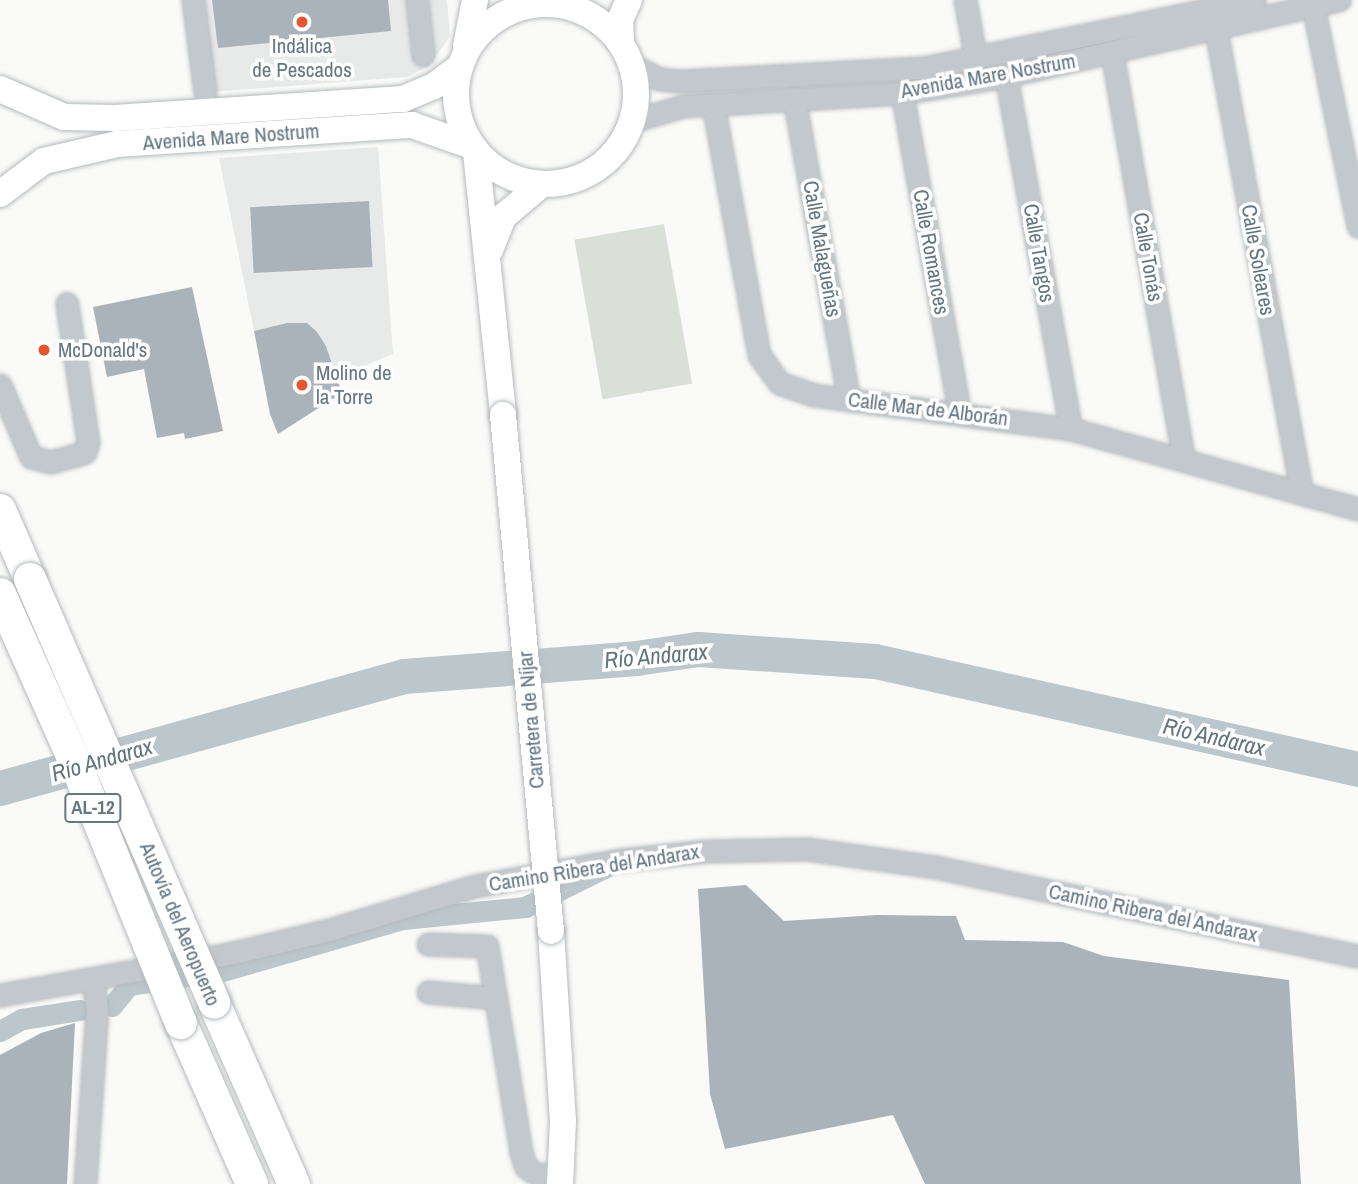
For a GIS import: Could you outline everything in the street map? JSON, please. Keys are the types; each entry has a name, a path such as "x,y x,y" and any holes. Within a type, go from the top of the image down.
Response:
{"highway":[{"name":"Autovía del Aeropuerto","path":"0,510 294,1184"},
{"name":"Autovía del Aeropuerto","path":"0,594 74,760 181,1023 253,1184"}],"main road":[{"path":"475,0 455,94 460,122 474,149 505,174 541,185 570,181 597,169 619,148 633,121 636,93 620,20 629,0"},
{"path":"462,60 491,22 510,10 555,2 606,26 626,54"},
{"name":"Avenida Mare Nostrum","path":"0,89 64,117 115,118 403,99 434,86 462,60"},
{"name":"Avenida Mare Nostrum","path":"0,194 44,161 117,144 412,125 474,149"},
{"name":"Carretera de Níjar","path":"474,149 503,415 551,931 563,1121 560,1181"},
{"name":"Carretera de Níjar","path":"486,258 504,216 541,185"}],"street":[{"path":"193,0 205,92"},
{"path":"417,0 423,55"},
{"path":"965,0 976,61"},
{"name":"Avenida Mare Nostrum","path":"626,54 659,79 718,82 976,61 1162,10 1254,0"},
{"name":"Avenida Mare Nostrum","path":"633,121 684,106 902,93 1006,76 1339,0"},
{"path":"1313,6 1358,226"},
{"name":"Calle Soleares","path":"1216,30 1301,490"},
{"name":"Calle Tonás","path":"1112,53 1184,461"},
{"name":"Calle Tangos","path":"1006,76 1071,429"},
{"name":"Calle Romances","path":"902,93 959,411"},
{"name":"Calle Malagueñas","path":"794,98 849,400"},
{"name":"Calle Mar de Alborán","path":"713,104 759,355 779,383 813,395 959,411 1071,429 1301,490 1358,509"},
{"path":"0,385 31,457 51,461 85,452 88,442 67,304"},
{"name":"Camino Ribera del Andarax","path":"0,995 93,980 329,930 475,886 620,860 732,850 807,849 935,867 1358,956"},
{"path":"428,944 481,942 487,946 513,1117 526,1167 536,1174 560,1181"},
{"path":"85,1184 97,1009 93,980"},
{"path":"428,992 496,998"}],"shaded area":[{"path":"199,0 447,0 450,36 429,66 407,77 211,92"},
{"path":"378,147 393,354 337,377 326,345 307,324 287,323 254,331 219,158"},
{"path":"664,224 692,384 603,399 574,240"}],"building":[{"name":"Indálica de Pescados","path":"212,0 388,0 391,31 218,48"},
{"path":"369,201 372,267 254,273 250,207"},
{"path":"192,287 223,431 185,439 184,433 157,438 144,369 107,377 93,307"},
{"name":"Molino de la Torre","path":"287,323 307,323 317,332 326,346 342,393 278,434 270,414 254,331"},
{"path":"746,885 784,921 877,915 956,916 965,940 1063,942 1104,956 1289,980 1301,1184 925,1184 893,1115 725,1149 710,1094 698,889"},
{"path":"75,1023 67,1184 0,1184 0,1055 41,1033"}],"waterway":[{"name":"Río Andarax","path":"0,788 404,676 636,658 698,649 875,661 1358,769"},
{"path":"112,1006 129,985 226,970 403,919 525,907 612,864"},
{"path":"0,1031 22,1019 80,1010"}],"place":[{"name":"Indálica de Pescados","path":"302,22"},
{"name":"McDonald's","path":"44,350"},
{"name":"Molino de la Torre","path":"302,385"}]}
